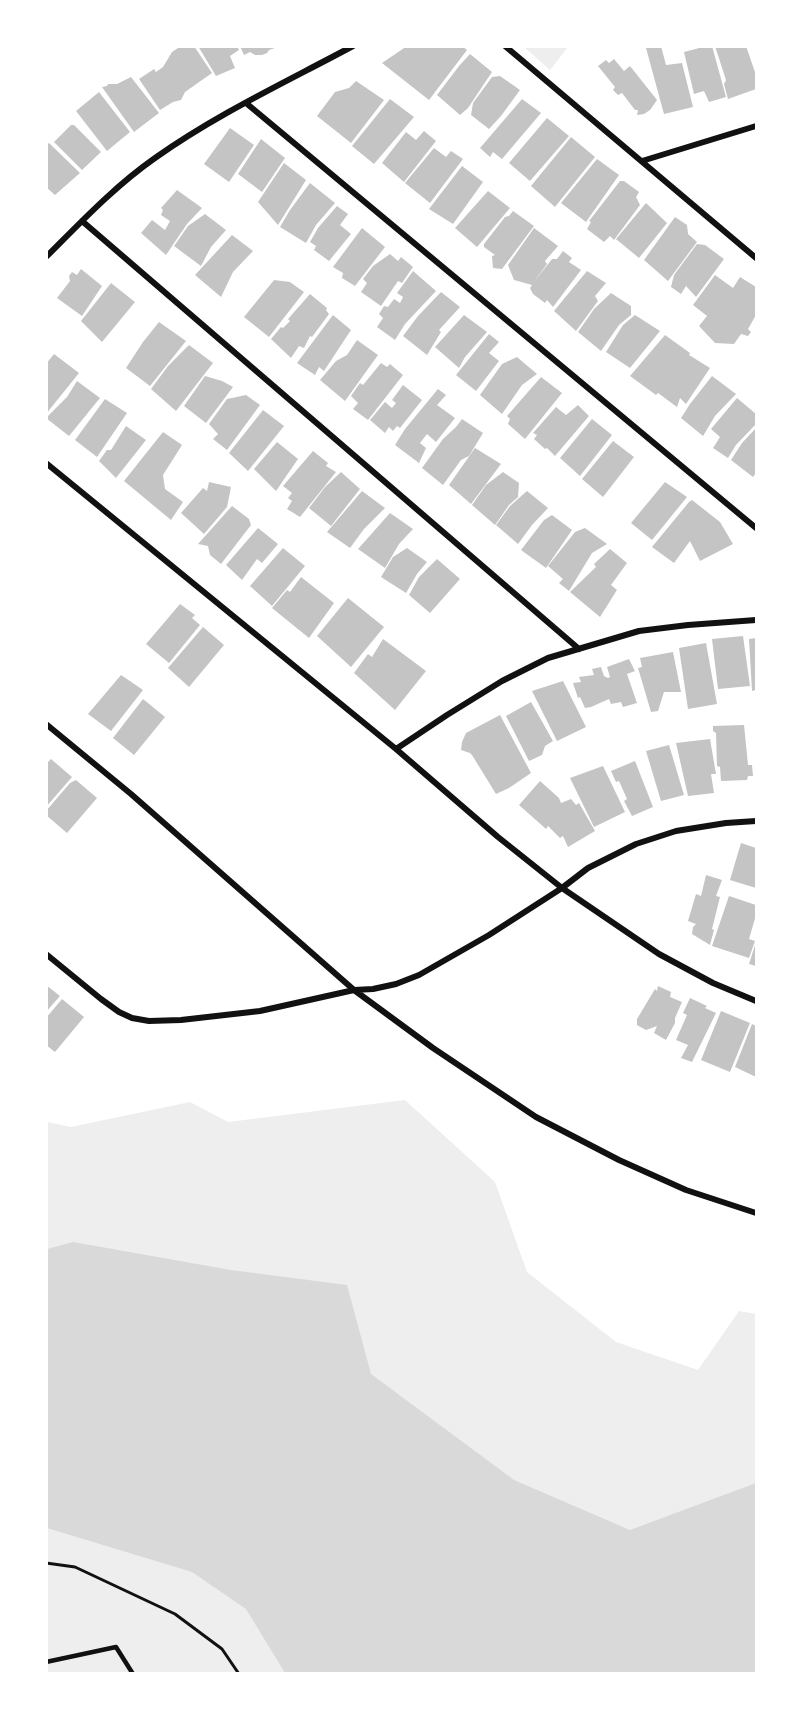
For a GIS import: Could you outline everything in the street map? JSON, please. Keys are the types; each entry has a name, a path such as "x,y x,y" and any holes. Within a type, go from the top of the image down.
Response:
{"street":[{"path":"46,257 123,183 152,160 187,136 353,46"},
{"path":"505,46 756,258"},
{"path":"246,103 756,528"},
{"path":"642,161 756,126"},
{"path":"82,221 579,649"},
{"path":"46,463 562,888 658,954 713,983 756,1001"},
{"path":"396,749 502,681 548,658 639,632 688,625 756,620"},
{"path":"46,724 131,794 354,990 433,1048 536,1117 619,1160 686,1190 756,1213"},
{"path":"46,954 119,1012 132,1018 149,1022 260,1011 354,990 396,984 419,975 489,936 588,868 646,841 675,831 756,820"}],"lane":[{"path":"46,1662 116,1647 133,1674"}],"path":[{"path":"46,1563 75,1567 175,1614 222,1649 239,1674"}],"shaded area":[{"path":"524,47 568,47 550,70"},
{"path":"405,1100 495,1182 527,1272 616,1342 698,1370 739,1311 756,1314 756,1673 47,1674 47,1122 71,1127 190,1102 228,1122"},
{"path":"73,1242 231,1270 347,1285 371,1374 514,1480 630,1530 756,1483 756,1673 285,1673 246,1609 192,1572 47,1528 47,1249"}],"building":[{"path":"181,46 194,46 212,73 185,92 181,100 160,110 139,79 154,69 156,72 163,67 172,52"},
{"path":"198,46 237,46 239,50 230,56 235,68 216,76"},
{"path":"240,46 278,47 262,55 250,52 244,55"},
{"path":"407,46 462,46 467,50 429,100 382,63"},
{"path":"661,46 666,65 682,63 693,107 664,114 646,48"},
{"path":"712,46 726,97 709,102 704,91 694,94 684,52"},
{"path":"715,46 746,46 756,75 756,89 728,99 724,84 726,80"},
{"path":"470,54 492,72 468,108 460,115 437,95"},
{"path":"614,59 624,71 630,66 657,100 644,114 637,115 638,110 635,110 622,93 618,95 613,90 615,87 598,66 606,60 609,63"},
{"path":"500,76 520,90 489,129 471,115 473,103 492,77"},
{"path":"131,77 159,113 134,132 102,87 117,84"},
{"path":"356,81 384,100 351,143 317,116 335,92 349,88"},
{"path":"99,92 130,132 107,151 76,111"},
{"path":"390,99 414,117 374,164 352,146"},
{"path":"522,99 541,113 502,159 493,152 490,157 480,148"},
{"path":"547,118 569,136 530,181 509,163"},
{"path":"71,125 74,125 101,152 82,170 54,142"},
{"path":"230,128 254,145 229,182 204,164"},
{"path":"424,131 436,141 404,182 382,163 406,132 416,140"},
{"path":"571,137 595,157 555,207 531,186"},
{"path":"261,139 285,158 262,192 238,174"},
{"path":"49,143 80,173 55,195 46,187 46,145"},
{"path":"434,148 446,157 451,151 463,159 430,203 405,183"},
{"path":"597,159 619,175 586,222 561,203"},
{"path":"284,163 306,180 278,225 258,202"},
{"path":"462,166 483,182 453,224 429,209"},
{"path":"620,181 624,181 639,192 636,197 640,205 614,240 610,236 604,242 587,229 591,222 589,221"},
{"path":"310,183 335,203 316,225 306,243 280,227"},
{"path":"177,190 202,208 187,224 166,255 141,233 152,220 165,230 170,221 161,215 163,210 161,208"},
{"path":"488,191 510,208 477,247 455,228"},
{"path":"646,203 667,223 639,258 616,239"},
{"path":"337,206 348,214 340,225 351,234 329,261 314,250 316,246 310,242 318,228"},
{"path":"513,211 534,226 502,269 493,268 492,256 495,255 484,247 484,244 505,217"},
{"path":"205,214 226,230 211,247 201,266 174,246 188,226"},
{"path":"675,217 687,225 688,234 697,242 668,281 644,260"},
{"path":"362,228 385,247 355,286 342,278 343,273 333,267"},
{"path":"534,228 558,246 545,261 547,264 533,283 552,259 557,259 563,251 572,258 569,262 581,270 553,307 547,300 545,303 533,294 530,288 532,285 514,280 508,265"},
{"path":"232,235 253,251 233,272 221,297 195,275"},
{"path":"697,244 705,245 724,259 696,297 686,286 681,294 671,287 674,275"},
{"path":"390,254 398,261 401,257 413,267 402,283 398,281 381,306 361,292 367,283 363,279 373,266"},
{"path":"81,269 102,286 82,316 57,298 70,281 69,276 72,272 77,275"},
{"path":"413,271 436,291 405,324 395,340 377,327 383,318 379,314 384,306 388,307 394,299 400,303 403,297 397,293"},
{"path":"587,271 606,283 595,296 598,301 576,331 554,311"},
{"path":"715,275 733,288 740,277 756,287 756,315 748,329 751,332 748,336 741,334 734,344 715,343 699,326 707,316 693,305"},
{"path":"274,280 290,282 304,292 269,337 244,317"},
{"path":"111,283 135,302 102,342 81,321"},
{"path":"441,292 460,307 439,330 441,332 427,355 403,336"},
{"path":"611,293 631,306 631,315 619,325 601,351 578,332 594,309"},
{"path":"310,294 327,308 329,314 312,337 310,336 304,348 299,346 291,358 271,339 281,327 283,328 290,321 288,319"},
{"path":"333,315 351,330 324,371 319,367 315,375 297,363"},
{"path":"464,315 487,332 465,357 459,368 435,347"},
{"path":"635,315 660,331 630,368 606,352 623,325"},
{"path":"159,322 186,341 150,386 126,368"},
{"path":"489,334 499,342 489,353 499,361 476,391 456,375"},
{"path":"665,335 690,353 689,355 710,368 686,404 680,398 677,407 630,376"},
{"path":"357,340 378,355 345,401 320,380 336,361 347,355"},
{"path":"189,345 213,363 176,411 151,389 168,366"},
{"path":"54,354 79,373 46,414 46,364"},
{"path":"517,357 537,374 522,385 502,414 480,395 502,364"},
{"path":"381,363 387,367 390,364 403,375 368,420 353,409 358,403 351,396 360,383 363,385"},
{"path":"205,376 233,387 206,423 184,406"},
{"path":"712,376 736,394 715,416 703,436 681,418"},
{"path":"541,377 562,393 525,439 508,424 510,419 507,416"},
{"path":"77,381 100,398 69,436 46,418 67,397"},
{"path":"403,385 422,400 400,428 397,426 393,431 389,427 385,433 370,420 385,402 392,408 396,403 392,400"},
{"path":"438,389 446,395 437,405 455,418 436,442 427,434 420,443 426,448 419,463 395,445 405,429"},
{"path":"246,395 260,405 227,450 213,439 218,434 209,424 227,399"},
{"path":"737,398 756,414 756,424 736,445 728,458 713,448 720,437 711,429"},
{"path":"105,399 127,413 97,457 75,440"},
{"path":"578,405 589,416 555,456 534,439 537,435 533,433 556,407 566,415"},
{"path":"263,410 284,426 248,471 229,453"},
{"path":"462,419 483,433 469,456 461,460 443,485 422,468 443,439"},
{"path":"592,419 612,435 580,476 560,458"},
{"path":"126,426 146,440 116,478 99,461 107,450 111,450"},
{"path":"756,428 756,473 753,477 731,460"},
{"path":"163,432 182,445 163,475 165,489 183,502 171,520 124,481"},
{"path":"613,441 634,457 603,497 582,479"},
{"path":"277,442 298,459 276,491 254,469"},
{"path":"475,448 501,464 471,504 449,485"},
{"path":"313,451 328,463 326,466 336,472 300,517 287,509 292,501 288,498 292,493 283,486"},
{"path":"341,472 360,489 331,526 309,508 325,487"},
{"path":"503,472 519,483 518,497 509,505 495,525 472,505 486,485"},
{"path":"209,482 231,487 227,507 204,534 181,513 203,488 207,491"},
{"path":"665,482 687,497 652,540 631,523"},
{"path":"362,491 385,508 364,529 350,548 327,532"},
{"path":"527,491 548,508 518,544 496,525 510,506"},
{"path":"692,500 720,522 733,544 700,561 690,541 674,563 652,547"},
{"path":"232,506 249,519 251,525 221,564 210,555 208,546 198,544"},
{"path":"390,513 413,529 399,544 385,568 358,549"},
{"path":"552,515 572,530 546,568 521,550 544,520"},
{"path":"258,528 278,544 262,563 257,559 242,580 226,565"},
{"path":"585,528 607,544 592,553 569,591 559,583 563,579 548,566 575,532"},
{"path":"283,548 305,566 272,606 250,586"},
{"path":"407,548 427,562 406,593 381,577 393,557"},
{"path":"610,549 627,563 611,585 617,590 600,617 570,592 596,567 594,564"},
{"path":"437,559 460,579 430,613 409,595 419,577"},
{"path":"301,577 334,603 309,638 272,608 287,590 290,592"},
{"path":"348,598 384,627 351,667 317,636"},
{"path":"180,604 195,615 192,618 200,625 169,663 146,644"},
{"path":"203,627 224,645 189,687 168,668"},
{"path":"743,636 750,686 718,689 712,639"},
{"path":"756,638 756,690 752,691 749,639"},
{"path":"383,639 426,671 395,710 354,673 368,654 372,657"},
{"path":"706,643 717,704 688,709 679,648"},
{"path":"673,652 681,692 664,692 658,711 651,712 638,668 642,667 640,658"},
{"path":"629,659 635,671 627,674 637,703 623,707 621,702 611,704 609,699 585,708 580,697 578,698 573,683 581,682 579,677 594,675 592,669 601,667 604,676 608,678 610,677 607,667"},
{"path":"121,675 143,690 111,731 88,714"},
{"path":"563,681 586,727 557,741 532,691"},
{"path":"143,699 165,717 134,755 113,738"},
{"path":"531,702 553,741 545,746 542,755 529,761 506,716"},
{"path":"500,715 531,773 496,794 472,755 461,750 466,733"},
{"path":"744,725 748,765 752,765 753,776 748,776 747,780 721,781 720,767 717,766 716,733 713,731 713,726"},
{"path":"710,739 716,774 711,774 714,793 688,796 676,743"},
{"path":"669,745 684,795 661,801 646,751"},
{"path":"51,759 72,777 46,807 46,764"},
{"path":"635,761 653,807 632,816 624,801 627,799 619,781 616,782 611,771"},
{"path":"603,766 625,812 594,827 570,778"},
{"path":"76,780 97,798 67,833 46,815 46,811 70,783"},
{"path":"540,781 559,798 561,803 571,799 576,805 579,803 595,831 568,847 563,836 560,838 548,826 546,829 519,805"},
{"path":"741,843 756,848 756,888 730,880"},
{"path":"706,875 722,880 716,896 720,897 710,945 692,934 696,924 688,921 696,894 701,896"},
{"path":"729,896 756,905 756,915 749,939 755,941 749,958 712,946"},
{"path":"756,942 756,966 749,964"},
{"path":"46,985 60,996 46,1012"},
{"path":"658,986 671,992 670,997 682,1002 666,1040 654,1033 657,1026 646,1030 637,1025 637,1019 655,989 657,991"},
{"path":"690,998 716,1013 692,1062 681,1058 688,1045 676,1040 687,1015 683,1013"},
{"path":"62,999 84,1017 55,1052 46,1045 46,1018"},
{"path":"721,1011 750,1023 730,1072 701,1060"},
{"path":"752,1024 756,1026 756,1077 735,1067"}]}
